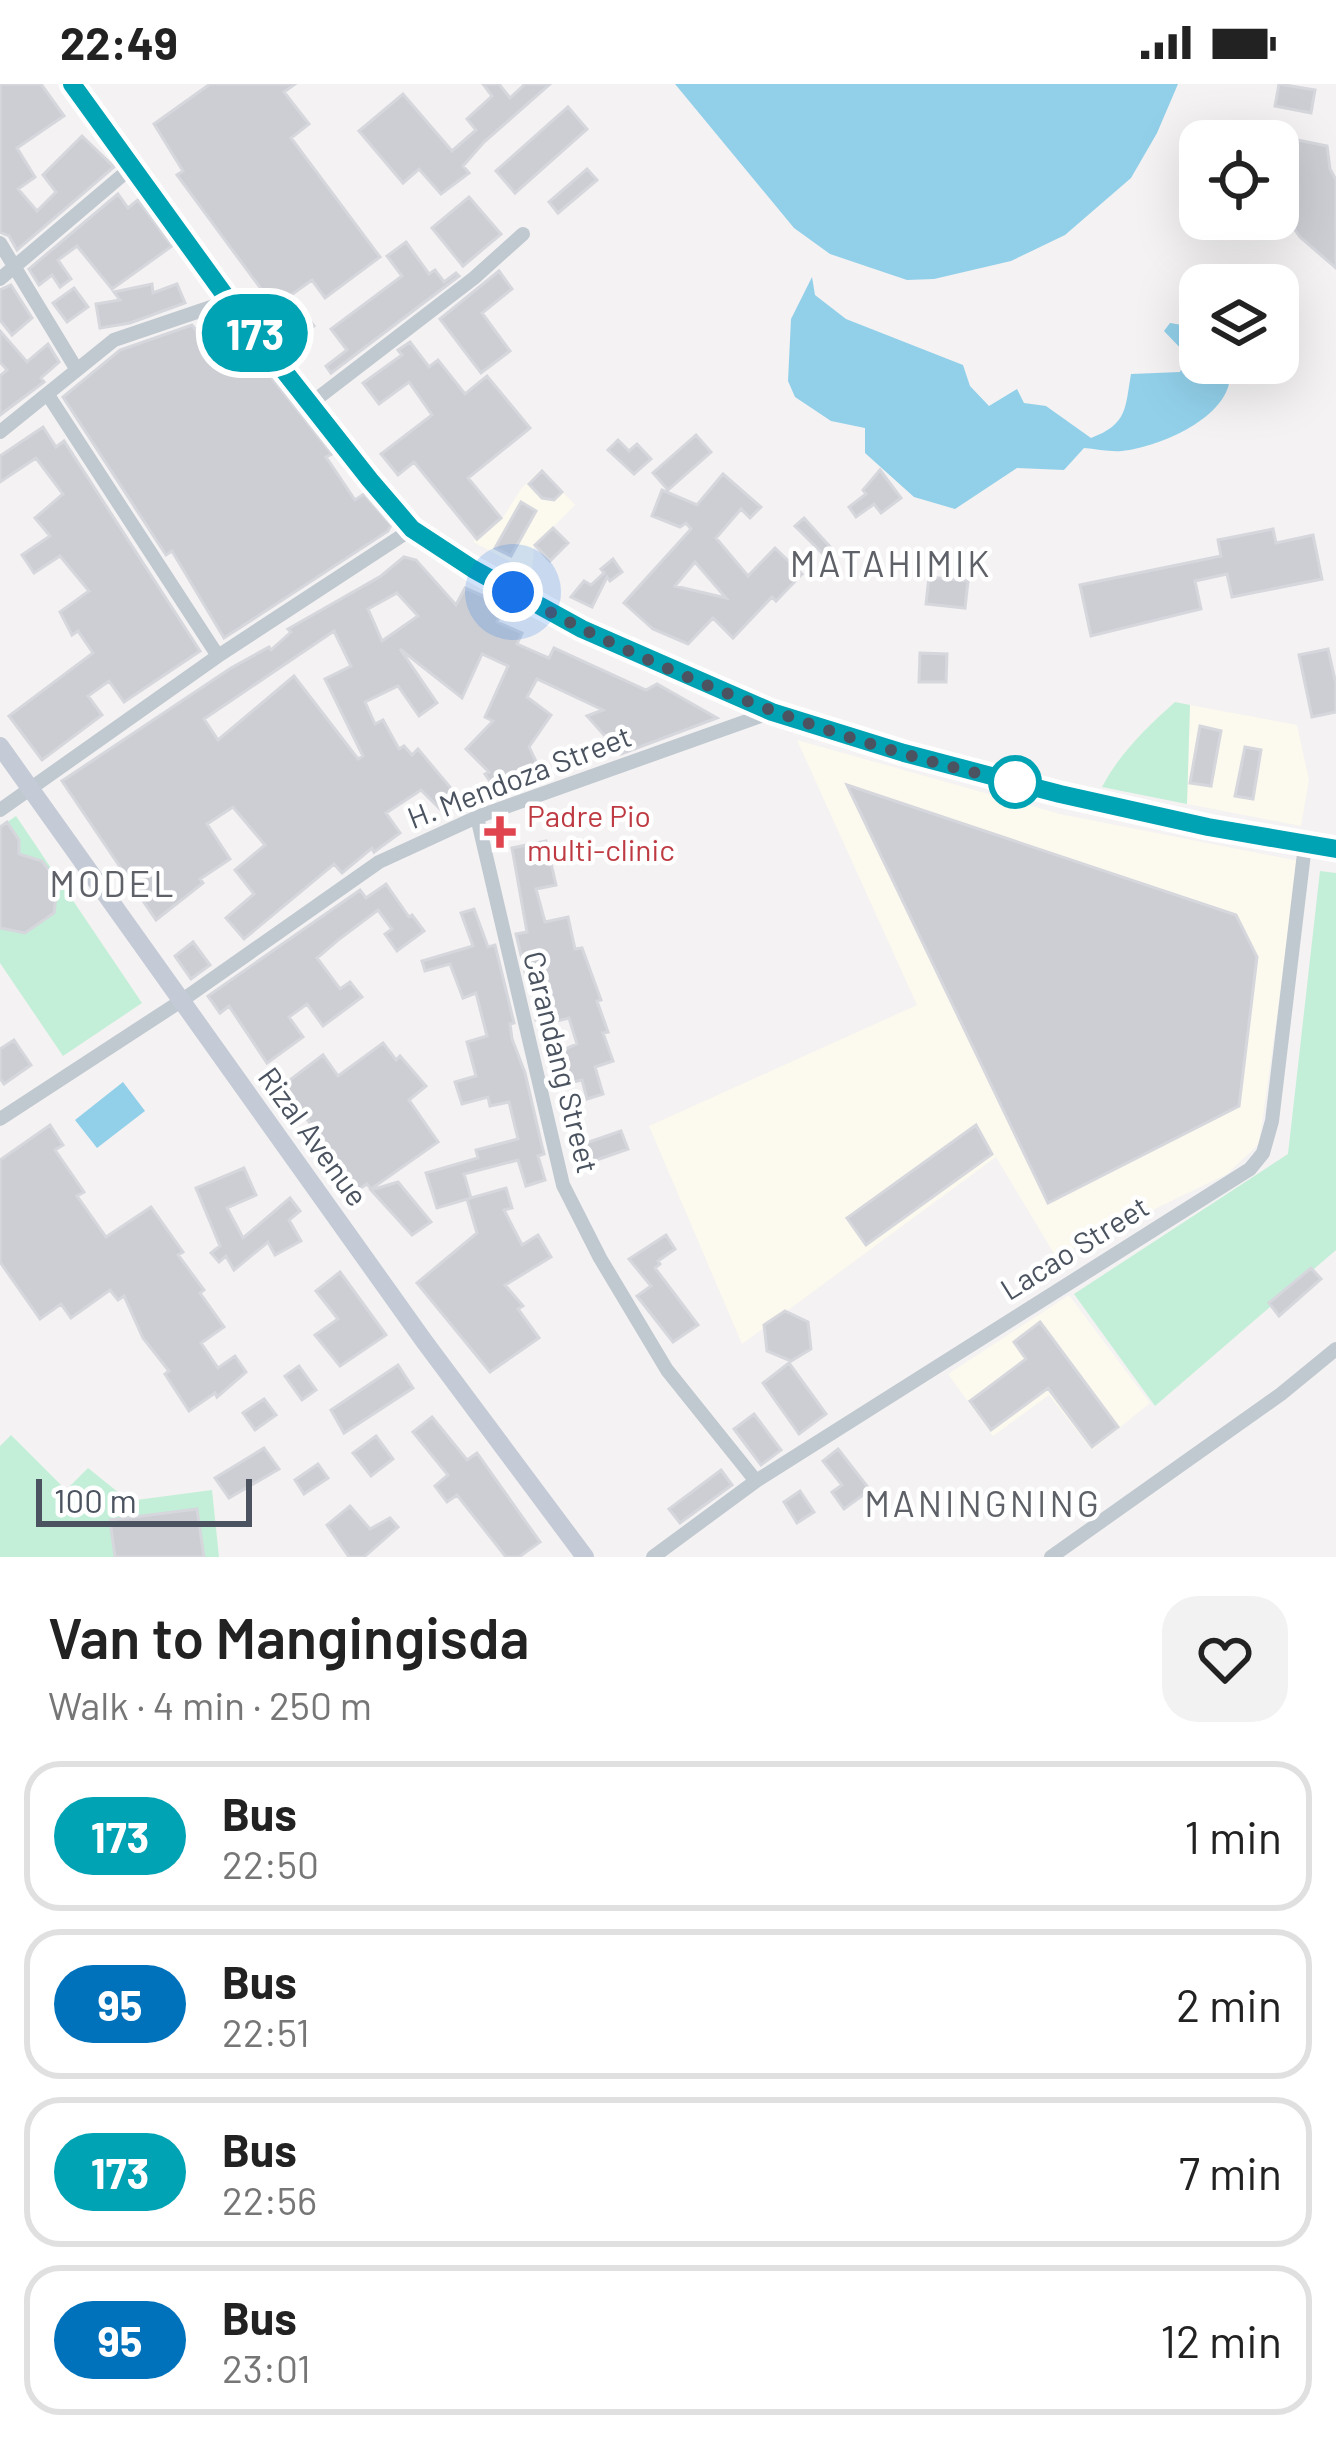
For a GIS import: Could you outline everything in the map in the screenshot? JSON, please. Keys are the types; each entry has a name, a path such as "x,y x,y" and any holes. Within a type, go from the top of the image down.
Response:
{"main road":[{"path":"72,84 229,301 412,529 484,576 582,629 772,712 1038,788 1208,827 1336,849"},
{"name":"Rizal Avenue","path":"0,746 424,1341 585,1557"}],"street":[{"path":"0,279 132,166"},
{"path":"310,404 474,278 523,234"},
{"path":"0,243 77,370"},
{"path":"0,432 123,336 229,301"},
{"path":"48,394 218,656"},
{"path":"0,810 218,656 412,529"},
{"name":"H. Mendoza Street","path":"0,1119 181,1001 379,862 477,817 772,712"},
{"name":"Carandang Street","path":"477,817 563,1185 667,1370 756,1481"},
{"name":"Lacao Street","path":"653,1557 756,1481 1250,1169 1263,1153 1272,1121 1305,845"},
{"path":"1051,1557 1281,1394 1336,1349"}],"shaded area":[{"path":"541,469 575,505 534,546 532,573 473,542 502,519"},
{"path":"1190,705 1297,725 1309,780 1301,826 1187,804"},
{"path":"797,740 1060,814 1299,861 1259,1144 1227,1174 1056,1257 996,1157 742,1344 649,1126 917,1005"},
{"path":"1069,1295 1150,1403 1092,1450 1049,1395 993,1436 948,1374"}],"green space":[{"path":"1175,702 1190,705 1187,804 1102,787 1134,742"},
{"path":"16,816 142,1003 63,1056 0,963 0,827"},
{"path":"1320,871 1336,873 1336,1250 1155,1406 1074,1294 1288,1154"},
{"path":"11,1435 66,1490 88,1468 129,1501 212,1490 219,1557 0,1557 0,1446"}],"water":[{"path":"675,84 1178,84 1131,178 1065,235 1011,261 934,279 907,280 830,254 794,228"},
{"path":"812,277 815,295 846,319 963,365 970,386 989,406 1017,389 1024,403 1046,406 1091,438 1118,421 1131,374 1179,372 1179,384 1228,384 1206,416 1173,436 1122,451 1084,448 1064,470 1017,468 955,509 914,497 865,453 865,428 831,421 795,397 788,381 791,319"},
{"path":"1170,323 1179,324 1179,347 1164,331"},
{"path":"123,1082 145,1111 97,1148 75,1120"}],"building":[{"path":"0,84 41,84 64,116 17,148 35,177 18,189 37,211 56,192 43,175 82,136 114,167 17,250 9,236 0,232"},
{"path":"210,84 295,84 284,92 309,124 291,138 380,257 325,298 312,280 291,295 314,326 292,342 278,324 284,320 177,175 183,171 154,124"},
{"path":"483,84 499,84 510,98 525,84 550,84 484,142 463,166 469,173 441,194 419,169 403,183 359,131 403,94 452,151 476,130 467,119 492,96"},
{"path":"1279,84 1315,90 1311,113 1275,106"},
{"path":"568,107 587,129 515,193 496,171"},
{"path":"1299,140 1327,146 1336,180 1336,268 1300,237"},
{"path":"587,169 597,180 558,213 549,202"},
{"path":"118,194 128,208 138,200 172,246 112,289 77,246 58,260 71,279 60,287 52,275 39,285 29,269"},
{"path":"469,197 501,234 463,266 432,228"},
{"path":"406,242 429,274 435,270 444,282 456,273 459,276 331,373 326,366 347,350 331,329 402,276 387,256"},
{"path":"499,271 512,289 482,313 510,351 481,373 440,319"},
{"path":"152,284 153,293 177,284 185,303 130,323 100,328 96,304 120,300 114,292"},
{"path":"11,285 32,318 12,335 0,320 0,290"},
{"path":"74,288 88,307 67,322 53,303"},
{"path":"223,316 332,454 326,457 355,500 364,494 391,525 224,638 172,551 166,555 63,397 120,350 192,325 196,330"},
{"path":"0,331 27,362 48,344 59,362 41,378 44,382 0,415 0,376 7,370 0,362"},
{"path":"410,342 429,367 438,360 465,394 487,376 530,428 468,478 501,518 477,539 414,462 398,475 381,454 432,415 409,382 379,404 363,383 402,355 398,350"},
{"path":"43,427 56,447 64,441 200,651 124,702 109,681 88,696 102,715 42,760 9,716 93,653 78,631 72,635 60,612 89,591 60,556 34,573 22,555 50,536 35,518 63,494 36,458 0,482 0,456"},
{"path":"696,435 711,452 668,490 653,473"},
{"path":"618,440 629,451 637,444 651,459 634,474 608,450"},
{"path":"880,470 901,498 881,513 874,504 856,517 849,507 866,494 863,490"},
{"path":"542,471 562,492 554,500 542,498 529,484"},
{"path":"723,474 761,507 750,518 741,509 716,538 748,576 775,548 802,574 733,638 713,618 688,644 653,629 624,603 691,529 686,523 680,527 652,516 662,490 697,505","holes":["695,562 726,598 675,586"]},
{"path":"521,502 536,511 511,556 495,548"},
{"path":"804,518 832,549 825,556 795,526"},
{"path":"553,528 568,543 550,561 535,545"},
{"path":"1273,529 1276,543 1313,535 1322,579 1232,597 1227,574 1195,581 1201,609 1091,636 1080,585 1221,556 1218,540"},
{"path":"404,557 416,560 456,605 465,588 504,605 497,622 522,633 517,644 549,658 554,648 646,690 657,684 717,718 621,754 587,716 603,710 537,679 527,697 551,715 529,747 542,774 522,785 519,780 498,793 485,774 489,772 466,749 493,721 485,717 508,666 482,654 462,698 400,649 437,703 419,716 398,686 365,702 375,724 383,720 399,749 404,746 412,755 418,749 460,799 444,813 421,790 386,813 400,833 342,873 334,864 244,939 226,918 254,894 235,870 265,845 233,807 207,824 230,859 200,879 203,883 156,920 62,781 231,668 271,650 291,632 288,629 381,576","holes":["397,593 418,616 382,641 368,609","334,631 351,666 325,679 363,756 358,759 294,676 218,740 204,719"]},
{"path":"613,559 622,572 610,581 607,577 592,607 571,597 584,581 591,585"},
{"path":"929,577 968,581 965,608 926,604"},
{"path":"1328,649 1336,712 1312,717 1299,655"},
{"path":"920,653 947,654 946,682 919,682"},
{"path":"1200,726 1221,731 1211,786 1190,783"},
{"path":"1245,747 1261,750 1253,799 1235,796"},
{"path":"847,785 1236,915 1257,957 1239,1106 1048,1203"},
{"path":"7,822 19,840 19,854 42,861 58,882 54,913 25,933 0,928 0,827"},
{"path":"546,841 556,885 536,889 545,922 568,917 575,949 582,948 601,1000 597,1001 608,1032 603,1033 613,1061 595,1067 603,1094 587,1099 582,1080 555,1086 550,1066 560,1063 556,1053 577,1044 569,1018 536,1020 531,974 526,976 516,934 527,932 512,848"},
{"path":"386,884 424,931 397,951 385,934 392,929 378,910 338,940 317,958 340,989 350,982 362,997 323,1026 307,1004 289,1017 303,1037 267,1063 229,1006 220,1013 208,996 360,890 366,898"},
{"path":"474,909 488,947 495,945 514,1023 510,1024 512,1039 544,1154 538,1156 545,1180 526,1186 518,1160 464,1174 471,1198 437,1208 426,1173 478,1158 476,1150 518,1139 509,1102 490,1106 488,1097 462,1104 455,1082 476,1076 467,1042 487,1036 476,993 463,998 450,964 425,971 422,961 473,946 461,913"},
{"path":"193,942 210,965 191,979 175,956"},
{"path":"14,1040 31,1065 4,1084 0,1049"},
{"path":"383,1043 426,1086 409,1100 438,1142 371,1189 367,1184 353,1193 333,1162 337,1159 282,1086 323,1055 338,1076"},
{"path":"50,1125 63,1145 55,1150 84,1192 77,1196 106,1237 151,1207 183,1252 178,1255 224,1327 201,1343 218,1368 235,1356 246,1372 217,1397 215,1393 189,1411 165,1374 169,1371 143,1338 124,1296 118,1300 110,1290 71,1318 61,1304 40,1319 0,1262 0,1160"},
{"path":"976,1125 992,1154 866,1245 847,1218"},
{"path":"621,1131 628,1149 579,1166 572,1148"},
{"path":"244,1168 256,1195 227,1208 243,1238 290,1198 300,1211 289,1220 301,1241 275,1255 268,1242 234,1270 226,1256 219,1262 211,1253 220,1246 196,1188"},
{"path":"398,1182 431,1222 412,1235 371,1190"},
{"path":"506,1188 512,1208 504,1210 522,1245 538,1235 551,1257 505,1285 523,1306 518,1309 539,1338 490,1372 417,1283 477,1233 467,1199"},
{"path":"666,1235 675,1249 655,1268 698,1325 673,1342 637,1296 651,1286 629,1259"},
{"path":"1311,1268 1321,1279 1279,1316 1269,1303"},
{"path":"340,1272 386,1335 340,1366 315,1335 338,1319 316,1291"},
{"path":"785,1311 808,1322 811,1349 791,1361 767,1351 764,1325"},
{"path":"1040,1322 1118,1427 1092,1447 1048,1388 991,1430 970,1401 1026,1359 1014,1342"},
{"path":"789,1363 826,1414 799,1434 763,1383"},
{"path":"398,1365 413,1388 344,1433 331,1410"},
{"path":"299,1366 316,1390 302,1400 285,1376"},
{"path":"264,1399 276,1415 255,1430 243,1413"},
{"path":"754,1414 781,1450 761,1465 734,1429"},
{"path":"432,1417 467,1460 477,1453 540,1542 519,1557 506,1557 457,1495 447,1502 435,1486 448,1475 413,1432"},
{"path":"376,1436 393,1459 371,1476 353,1453"},
{"path":"264,1448 279,1469 229,1498 215,1478"},
{"path":"838,1449 870,1490 844,1509 832,1492 842,1485 823,1461"},
{"path":"318,1464 328,1478 304,1494 295,1480"},
{"path":"721,1470 732,1485 680,1523 669,1509"},
{"path":"800,1491 814,1512 797,1523 784,1502"},
{"path":"350,1506 370,1529 390,1518 398,1527 364,1557 349,1557 327,1525"},
{"path":"197,1509 204,1557 115,1557 110,1520"}],"bus line":[{"name":"173","path":"72,84 229,301 370,480 412,529 473,569 582,629 772,712 1060,794 1336,849"}],"place":[{"name":"Padre Pio multi-clinic","path":"500,832"}],"district":[{"name":"MATAHIMIK","path":"891,562"},
{"name":"MODEL","path":"113,882"},
{"name":"MANINGNING","path":"983,1502"}],"route":[{"path":"513,592 582,629 772,712 1015,782"}]}
